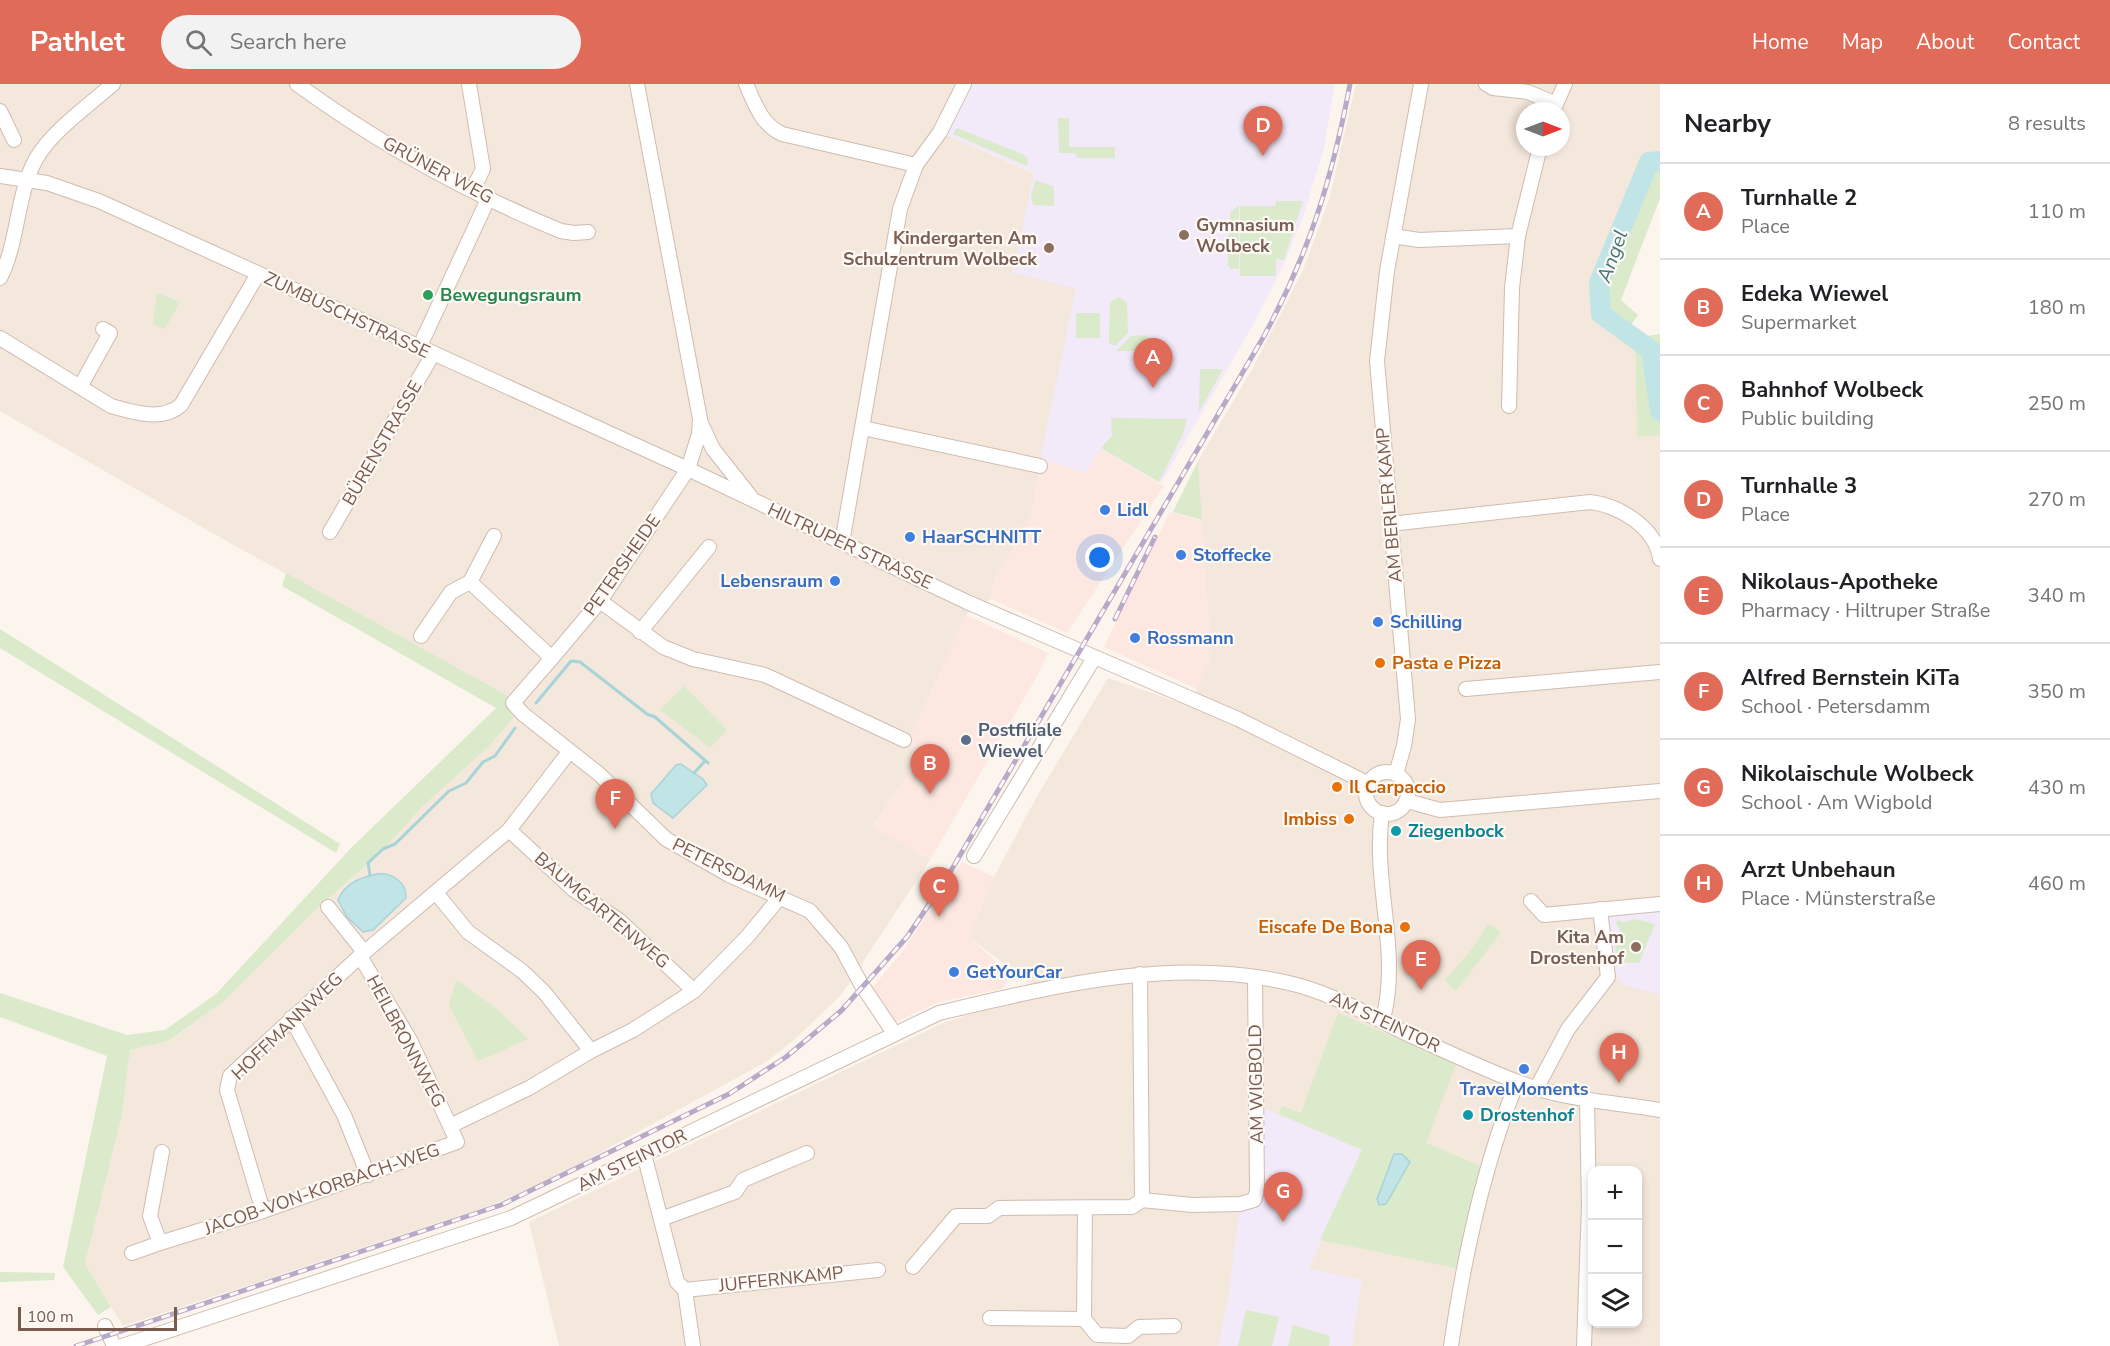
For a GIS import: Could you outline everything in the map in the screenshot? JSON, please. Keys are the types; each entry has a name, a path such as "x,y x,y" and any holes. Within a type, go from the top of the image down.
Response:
{"street":[{"path":"0,278 15,239 28,179 36,158 47,144 112,84"},
{"name":"GRÜNER WEG","path":"297,84 400,152 561,231 588,232"},
{"path":"469,84 483,169 473,189"},
{"path":"637,84 700,419 713,449 754,501"},
{"path":"746,84 764,121 771,129 782,134 916,165"},
{"path":"842,543 863,428 891,248 900,209 916,165 940,132 964,84"},
{"name":"AM BERLER KAMP","path":"1396,774 1408,720 1377,361 1393,236 1421,84"},
{"path":"1486,84 1493,88 1528,92 1545,102"},
{"path":"1558,102 1565,84"},
{"path":"0,111 14,140"},
{"path":"1509,406 1512,288 1518,236 1538,156"},
{"name":"ZUMBUSCHSTRASSE","path":"0,176 28,179 99,201 688,469"},
{"path":"419,348 489,196"},
{"path":"1393,236 1419,240 1518,236"},
{"path":"0,338 111,406 129,411 167,414 175,411 181,405 258,274"},
{"path":"80,387 110,333 103,329"},
{"name":"BÜRENSTRASSE","path":"330,532 434,354"},
{"path":"688,469 699,434 700,419"},
{"path":"863,428 1040,466"},
{"name":"HILTRUPER STRASSE","path":"688,469 842,543 1094,658 1238,719 1369,784"},
{"name":"PETERSHEIDE","path":"513,703 600,601 688,469"},
{"path":"1390,524 1590,502 1605,503 1622,510 1649,534 1660,554 1660,559"},
{"path":"421,636 451,592 470,582 494,536"},
{"path":"640,632 709,548"},
{"path":"470,582 552,658"},
{"path":"600,601 663,647 693,659 765,675 904,740"},
{"path":"974,856 1094,658"},
{"path":"1466,689 1660,672"},
{"name":"PETERSDAMM","path":"513,703 569,752 599,774 666,839 729,875 810,911 825,926 894,1033"},
{"name":"HOFFMANNWEG","path":"263,1211 227,1090 230,1076 362,954 436,894 509,830 569,752"},
{"path":"1396,774 1408,788 1407,801 1396,812 1383,813 1376,810 1368,800 1369,784 1377,775 1396,774"},
{"path":"1407,801 1440,810 1660,791"},
{"path":"1383,813 1379,840 1381,886 1391,972 1383,1019"},
{"name":"BAUMGARTENWEG","path":"509,830 574,890 620,921 694,991"},
{"path":"436,894 468,932 522,971 544,992 591,1051"},
{"name":"JACOB-VON-KORBACH-WEG","path":"132,1253 263,1211 457,1142 450,1126 529,1088 591,1051 633,1030 694,991 747,937 780,897"},
{"path":"1531,901 1544,915 1660,904"},
{"path":"328,908 362,954"},
{"path":"1536,1089 1568,1029 1608,977 1600,909"},
{"name":"HEILBRONNWEG","path":"362,954 410,1040 450,1126"},
{"name":"AM STEINTOR","path":"122,1346 511,1218 939,1013 1008,997 1140,974 1191,972 1255,977 1329,995 1383,1019 1414,1036 1536,1089 1587,1101 1660,1110"},
{"path":"1140,974 1142,1200"},
{"name":"AM WIGBOLD","path":"913,1267 956,1216 988,1216 999,1208 1132,1207 1142,1200 1202,1205 1240,1204 1254,1200 1257,1191 1255,977"},
{"path":"291,1018 344,1115 368,1175"},
{"path":"1451,1346 1465,1255 1486,1172 1517,1082"},
{"path":"1584,1346 1589,1206 1587,1101"},
{"path":"160,1244 150,1216 162,1152"},
{"path":"644,1154 676,1282 685,1290 693,1346"},
{"path":"661,1219 735,1192 743,1180 807,1154"},
{"path":"1085,1209 1084,1319 1097,1335 1128,1336 1139,1327 1174,1326"},
{"name":"JUFFERNKAMP","path":"685,1290 878,1270"},
{"path":"990,1318 1084,1319"},
{"path":"105,1326 114,1346"}],"shaded area":[{"path":"0,84 964,84 940,132 1053,182 1076,288 1032,510 1021,535 994,581 991,599 966,615 908,742 924,750 873,827 930,860 841,995 795,1039 766,1062 559,1175 492,1205 123,1326 85,1264 122,1115 130,1050 170,1041 225,1000 322,904 382,851 422,807 488,746 518,711 510,697 230,543 0,411"},
{"path":"964,84 1335,84 1324,148 1303,217 1285,262 1253,325 1161,483 1101,449 1086,472 1040,459 1076,289 1013,273 1034,173 940,132"},
{"path":"1356,84 1660,84 1660,161 1649,162 1599,283 1601,314 1635,338 1637,436 1660,435 1660,1346 559,1346 529,1222 943,1023 1020,999 1045,995 969,937 994,877 1035,800 1108,678 1189,706 1211,658 1198,461 1254,366 1303,270 1329,200"},
{"path":"1100,448 1164,486 1067,633 991,599 994,581 1021,535 1032,510 1040,459"},
{"path":"1170,512 1202,521 1211,659 1197,689 1104,647"},
{"path":"966,615 1048,653 1040,671 930,860 873,828 924,750 908,741"},
{"path":"962,862 994,877 969,937 1009,974 1006,984 1001,989 938,1002 896,1022 872,988 903,951"},
{"name":"Kita Am Drostenhof","path":"1660,911 1659,994 1625,986 1617,978 1606,917"},
{"path":"1256,1105 1363,1150 1309,1268 1362,1280 1352,1346 1218,1346 1228,1299 1240,1204 1254,1200"}],"green space":[{"path":"1058,118 1069,118 1069,147 1115,147 1115,158 1078,158 1075,153 1059,153"},
{"path":"957,128 1024,155 1028,159 1027,166 953,134"},
{"path":"1660,161 1660,198 1621,300 1638,315 1626,332 1601,314 1599,283 1649,162"},
{"path":"1036,180 1054,187 1054,206 1033,205 1031,195"},
{"path":"1276,201 1303,201 1284,260 1276,259 1276,276 1240,276 1240,206 1275,206"},
{"path":"1239,205 1239,269 1231,269 1228,265 1227,236 1230,234 1230,213"},
{"path":"157,293 180,302 165,329 153,324"},
{"path":"1119,297 1127,302 1128,333 1115,346 1109,343 1110,302"},
{"path":"1076,313 1100,313 1100,338 1076,338"},
{"path":"1660,334 1660,435 1637,437 1635,338"},
{"path":"1145,335 1155,347 1152,351 1116,351 1131,336"},
{"path":"1200,369 1223,369 1199,412"},
{"path":"1111,418 1187,419 1183,434 1159,482 1101,448 1112,436"},
{"path":"1198,461 1202,520 1173,512"},
{"path":"286,573 510,697 519,711 489,746 422,807 382,851 322,904 225,1000 169,1041 130,1050 122,1115 85,1264 111,1307 98,1315 63,1267 107,1056 0,1017 0,993 127,1035 165,1030 216,994 350,849 496,708 282,586"},
{"path":"0,629 340,844 336,853 0,648"},
{"path":"684,686 727,730 710,748 660,710"},
{"path":"1635,919 1655,924 1639,963 1627,963 1616,956 1615,940 1620,930 1616,923 1618,920 1624,922"},
{"path":"1488,924 1501,932 1456,991 1445,980 1472,949"},
{"path":"456,980 496,1008 528,1039 478,1061 449,1005"},
{"path":"1338,1013 1456,1064 1426,1143 1485,1168 1456,1268 1320,1240 1362,1150 1279,1114 1282,1106 1301,1113"},
{"path":"0,1272 55,1273 54,1280 0,1282"},
{"path":"1246,1310 1279,1317 1272,1346 1238,1346"},
{"path":"1293,1325 1330,1336 1329,1346 1288,1346"}],"water":[{"path":"681,764 703,779 707,785 673,818 653,803 651,794 676,765"},
{"path":"377,874 393,876 397,879 404,887 406,898 373,930 363,932 347,917 338,900 344,890 354,882"},
{"path":"1394,1154 1402,1154 1410,1162 1386,1204 1379,1205 1377,1199"}],"waterway":[{"name":"Angel","path":"1660,161 1649,162 1599,283 1601,314 1651,350 1660,411"},
{"path":"536,703 571,661 580,662 647,714 655,717 708,763"},
{"path":"370,875 368,863 383,849 395,844 449,791 466,783 483,762 495,756 515,728"},
{"path":"694,773 704,762"}],"railway":[{"path":"76,1346 501,1205 729,1094 786,1057 841,1011 907,937 945,881 1264,336 1294,274 1318,214 1350,84"},
{"path":"1115,619 1155,537"}],"place":[{"name":"Turnhalle 3","path":"1263,156"},
{"name":"Gymnasium Wolbeck","path":"1184,235"},
{"name":"Kindergarten Am Schulzentrum Wolbeck","path":"1049,248"},
{"name":"Bewegungsraum","path":"428,295"},
{"name":"Turnhalle 2","path":"1153,388"},
{"name":"Lidl","path":"1105,510"},
{"name":"HaarSCHNITT","path":"910,537"},
{"name":"Stoffecke","path":"1181,555"},
{"name":"Lebensraum","path":"835,581"},
{"name":"Schilling","path":"1378,622"},
{"name":"Rossmann","path":"1135,638"},
{"name":"Pasta e Pizza","path":"1380,663"},
{"name":"Postfiliale Wiewel","path":"966,740"},
{"name":"Il Carpaccio","path":"1337,787"},
{"name":"Edeka Wiewel","path":"930,794"},
{"name":"Imbiss","path":"1349,819"},
{"name":"Alfred Bernstein KiTa","path":"615,829"},
{"name":"Ziegenbock","path":"1396,831"},
{"name":"Bahnhof Wolbeck","path":"939,917"},
{"name":"Eiscafe De Bona","path":"1405,927"},
{"name":"Kita Am Drostenhof","path":"1636,947"},
{"name":"GetYourCar","path":"954,972"},
{"name":"Nikolaus-Apotheke","path":"1421,990"},
{"name":"TravelMoments","path":"1524,1069"},
{"name":"Arzt Unbehaun","path":"1619,1083"},
{"name":"Drostenhof","path":"1468,1115"},
{"name":"Nikolaischule Wolbeck","path":"1283,1222"}]}
